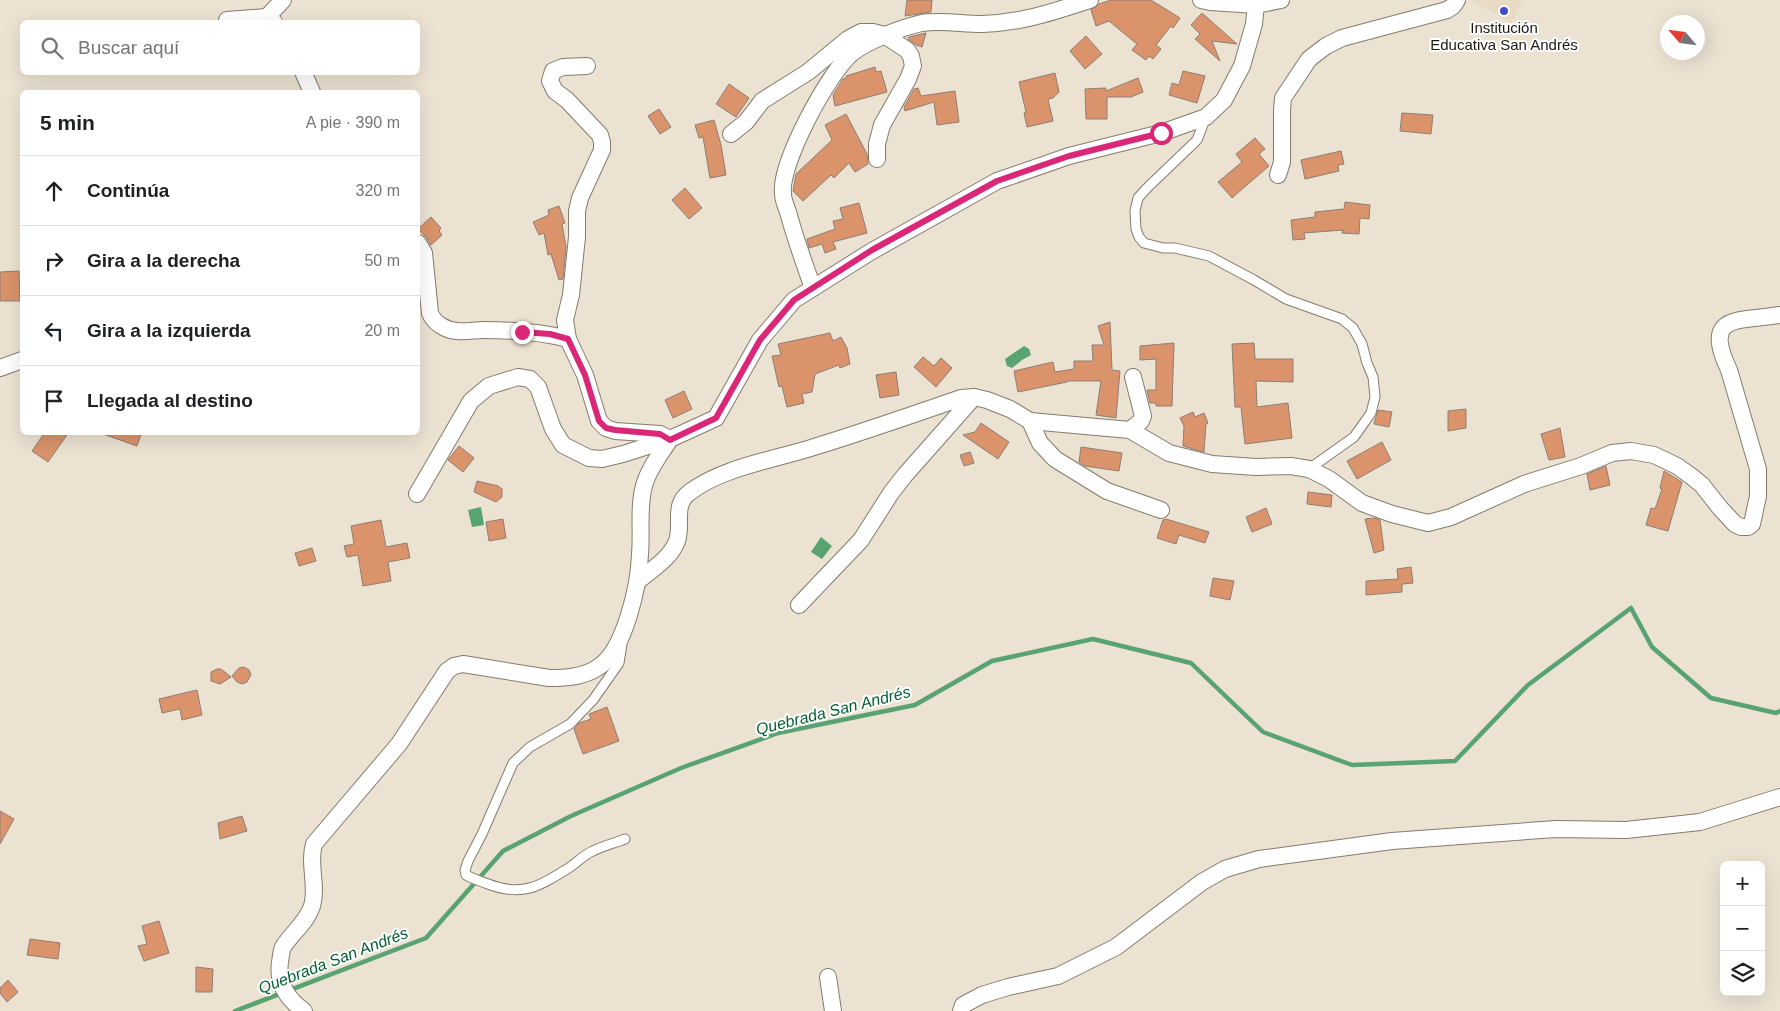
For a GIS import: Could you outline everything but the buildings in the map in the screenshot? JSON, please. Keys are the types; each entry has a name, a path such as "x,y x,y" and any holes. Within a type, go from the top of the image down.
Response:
{"street":[{"path":"227,20 270,20 284,0"},
{"path":"813,288 792,230 782,194 783,176 805,124 828,82 852,53 884,35 922,23 982,24 1030,19 1090,0"},
{"path":"1201,0 1256,5 1281,0"},
{"path":"1278,176 1282,162 1282,110 1284,98 1310,59 1326,46 1342,38 1447,10 1457,0"},
{"path":"416,494 471,401 489,386 518,377 530,379 538,387 553,429 563,445 589,458 602,458 623,454 670,440 716,418 760,340 794,300 872,250 997,181 1069,156 1161,133 1206,117 1224,100 1242,66 1254,24 1256,5"},
{"path":"731,134 746,122 762,101 808,72 848,39 862,32 873,32 884,35 907,50 911,56 913,66 908,79 882,125 877,144 877,159"},
{"path":"587,66 563,68 554,71 550,81 555,91 567,100 600,135 602,142 602,150 580,198 577,210 577,237 571,295 565,320 568,339 585,375 599,421 606,428 660,434 670,440"},
{"path":"305,75 311,90"},
{"path":"420,246 424,253 430,313 432,320 442,327 456,331 484,330 550,334 568,339"},
{"path":"638,581 663,560 674,546 678,539 679,507 681,501 690,491 728,472 814,447 961,398 974,397 1010,409 1030,421 1130,430 1169,453 1212,464 1256,467 1291,466 1309,469 1328,479 1362,503 1428,524 1451,517 1524,484 1581,466 1612,453 1631,452 1654,455 1683,469 1702,485 1735,524 1741,527 1748,526 1752,524 1758,496 1758,469 1729,370 1722,357 1719,342 1720,332 1726,324 1735,320 1780,315"},
{"path":"0,368 20,361"},
{"path":"1130,430 1141,421 1143,416 1133,378"},
{"path":"799,606 861,540 905,475 974,397"},
{"path":"1030,421 1040,443 1055,459 1107,491 1161,510"},
{"path":"304,1011 283,989 279,968 282,949 307,917 312,906 314,896 312,852 314,844 398,744 447,671 454,666 463,664 549,678 581,676 598,668 608,660 624,631 638,581 641,502 644,486 648,473 670,440"},
{"path":"961,1011 963,1005 982,995 1058,976 1116,947 1202,882 1225,869 1259,859 1392,842 1556,829 1626,830 1700,822 1780,797"},
{"path":"828,977 833,1011"}],"lane":[{"path":"1206,117 1197,140 1138,198 1135,211 1136,229 1144,243 1209,256 1286,299 1342,319 1353,328 1362,344 1372,378 1375,397 1371,413 1354,437 1309,469"},
{"path":"624,631 619,663 593,700 570,724 530,747 513,763 465,870 466,874 471,878 486,884 503,890 521,891 535,887 568,869 592,851 626,839"}],"shaded area":[{"name":"Institución Educativa San Andrés","path":"1471,0 1523,0 1511,23"},
{"path":"1024,346 1029,349 1031,355 1012,368 1007,366 1005,359"},
{"path":"481,507 484,525 472,527 468,510"},
{"path":"821,537 832,546 822,559 811,552"}],"waterway":[{"name":"Quebrada San Andrés","path":"235,1011 426,938 503,851 571,816 681,768 778,733 915,705 992,661 1093,639 1191,663 1263,732 1352,765 1455,761 1528,685 1631,608 1652,647 1711,698 1776,713 1780,711"}],"place":[{"name":"Institución Educativa San Andrés","path":"1504,11"}],"route":[{"path":"522,332 550,334 568,339 585,375 599,421 606,428 660,434 670,440 716,418 760,340 794,300 872,250 997,181 1069,156 1161,133"}]}
